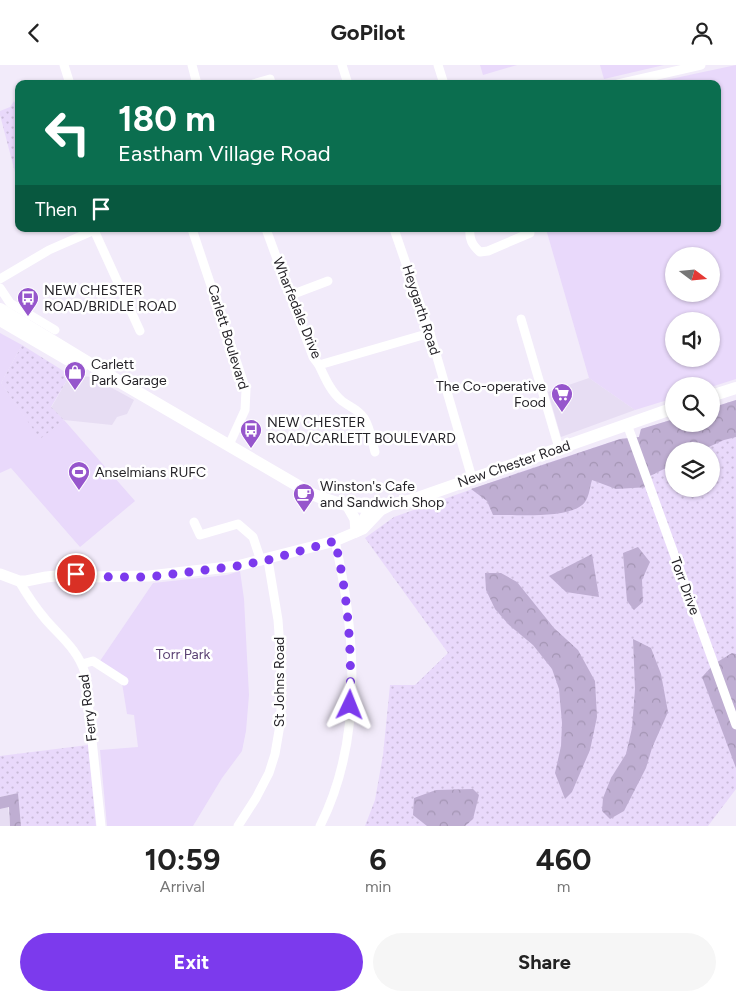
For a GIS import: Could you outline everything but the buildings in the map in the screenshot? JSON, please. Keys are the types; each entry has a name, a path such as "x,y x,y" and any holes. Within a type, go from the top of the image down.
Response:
{"highway":[{"name":"New Chester Road","path":"0,309 115,379 312,493 333,503 371,507 390,506 665,411"},
{"name":"New Chester Road","path":"0,320 72,362 115,379"},
{"path":"720,393 736,388"}],"main road":[{"path":"347,505 355,519 356,532"},
{"path":"0,574 19,581 76,574 110,577 149,577 237,566 264,561 335,541 363,529 381,511 390,506"},
{"path":"356,532 371,507"}],"street":[{"path":"64,65 69,80"},
{"path":"192,65 196,80"},
{"path":"342,65 347,80"},
{"path":"438,65 443,80"},
{"path":"635,80 701,65"},
{"path":"0,279 49,250 89,232"},
{"path":"97,232 140,331"},
{"name":"Carlett Boulevard","path":"193,232 246,389 245,410 229,445"},
{"name":"Wharfedale Drive","path":"267,232 314,357 319,365 430,333"},
{"name":"Heygarth Road","path":"395,232 430,333 472,478"},
{"path":"470,232 473,247 480,251 488,251 530,233"},
{"path":"291,295 328,281"},
{"path":"0,288 10,303 55,330"},
{"path":"522,319 560,448"},
{"path":"319,365 332,390 343,401 363,415 375,452"},
{"name":"Torr Drive","path":"627,424 634,448 736,725"},
{"name":"St Johns Road","path":"194,522 200,535 238,524 253,537 264,561 278,620 281,662 281,719 275,754 269,773 238,826"},
{"path":"320,826 337,785 345,753 350,719 349,619 343,577 335,541"},
{"name":"Ferry Road","path":"19,581 46,620 72,647 82,665 87,682 101,826"},
{"path":"82,665 93,661 124,681"}],"shaded area":[{"path":"70,375 92,377 134,400 127,414 117,417 112,425 64,420 51,408"},
{"path":"589,378 635,410 561,437 548,392"},
{"path":"8,807 10,826 0,826 0,809"}],"green space":[{"path":"480,65 517,65 483,75"},
{"path":"600,65 664,65 604,79"},
{"path":"736,65 736,379 720,384 720,377 665,377 665,401 635,410 589,378 547,232 721,232 721,80 666,80"},
{"path":"14,101 15,172 0,115 0,111 10,107"},
{"name":"Anselmians RUFC","path":"0,333 22,345 1,383 40,439 64,420 135,501 80,547 11,468 0,473"},
{"path":"22,345 70,375 51,407 64,420 40,440 1,383"},
{"path":"736,400 736,789 708,826 365,826 375,800 383,755 390,685 415,685 448,653 365,538 394,517 620,439 639,437 641,429 665,422 665,432 720,432 720,405"},
{"path":"736,400 736,437 720,442 665,442 665,468 646,478 649,487 616,489 592,480 585,502 578,508 556,514 542,515 493,515 487,501 471,489 620,439 639,437 641,429 665,422 665,432 720,432 720,405"},
{"path":"638,547 650,562 642,580 643,602 634,610 627,601 623,553"},
{"path":"592,554 599,597 566,592 549,576"},
{"name":"Torr Park","path":"240,571 244,599 249,695 242,751 222,778 193,826 107,826 100,750 138,747 134,715 127,714 122,683 100,661 153,583 227,575"},
{"path":"485,573 501,573 517,582 554,628 578,650 595,681 597,717 590,750 572,792 565,799 555,773 561,746 562,723 559,689 552,669 533,645 509,625 495,609 486,590"},
{"path":"633,639 651,648 661,674 668,712 652,748 646,768 624,811 610,819 602,811 603,798 611,778 626,754 632,728 635,689"},
{"path":"732,653 736,654 736,768 702,677 714,664"},
{"path":"88,745 96,826 21,826 18,793 0,797 0,756"},
{"path":"473,789 479,795 473,819 465,826 427,826 413,815 414,798 436,790"},
{"path":"18,793 21,826 10,826 9,807 0,809 0,797"}],"place":[{"name":"NEW CHESTER ROAD/BRIDLE ROAD","path":"28,317"},
{"name":"Carlett Park Garage","path":"75,391"},
{"name":"The Co-operative Food","path":"562,413"},
{"name":"NEW CHESTER ROAD/CARLETT BOULEVARD","path":"251,449"},
{"name":"Anselmians RUFC","path":"79,491"},
{"name":"Winston's Cafe and Sandwich Shop","path":"304,513"}],"route":[{"path":"76,574 91,577 149,577 237,566 268,560 335,541 348,611 351,678 350,705"}]}
